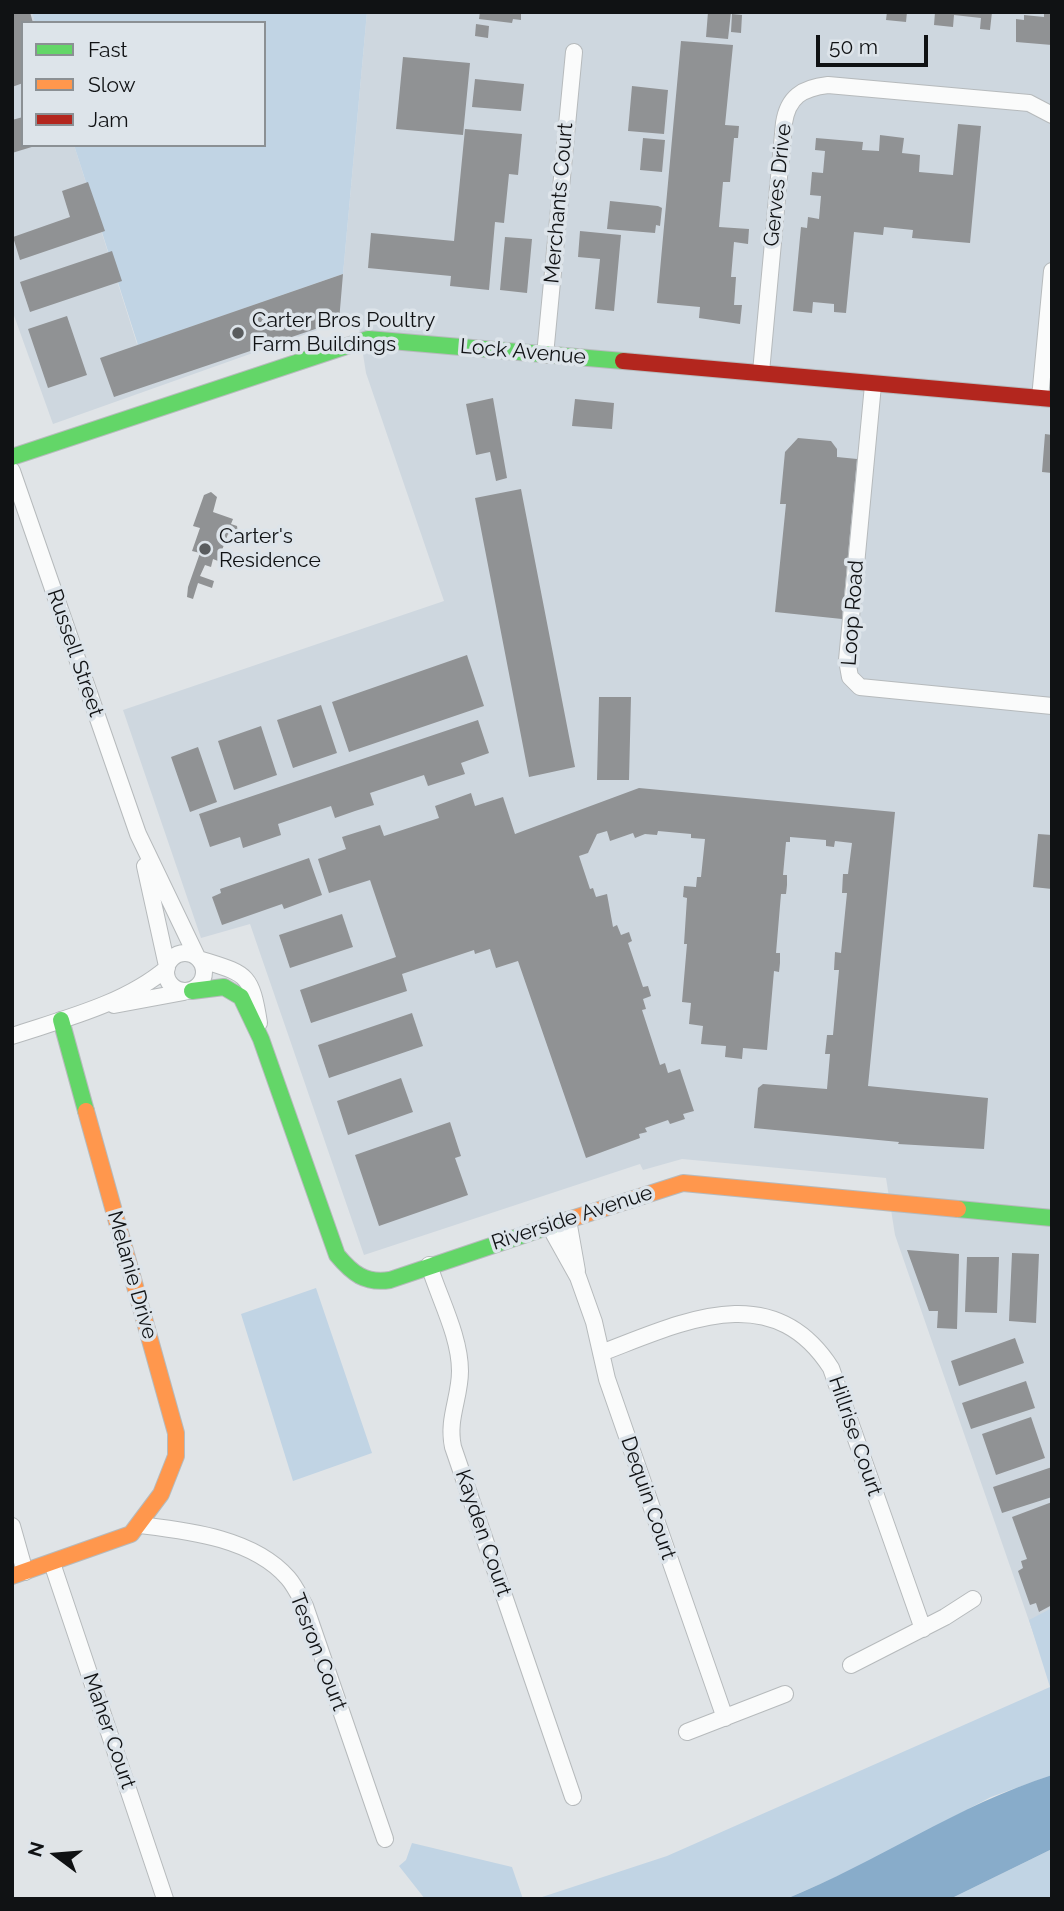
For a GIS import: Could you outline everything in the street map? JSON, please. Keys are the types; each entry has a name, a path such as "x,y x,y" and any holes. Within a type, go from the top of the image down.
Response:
{"street":[{"name":"Merchants Court","path":"545,355 574,52"},
{"name":"Gerves Drive","path":"761,372 784,123 787,107 794,97 808,87 828,85 1029,103 1052,115"},
{"path":"1046,399 1052,271"},
{"name":"Lock Avenue","path":"12,457 368,339 1046,399"},
{"name":"Loop Road","path":"873,385 847,660 850,677 860,687 1052,706"},
{"name":"Russell Street","path":"12,471 138,834 198,958"},
{"name":"Russell Street","path":"138,834 167,967"},
{"path":"12,1036 93,1009 148,983 181,953 198,958 205,976 188,991 93,1009"},
{"name":"Riverside Avenue","path":"198,958 245,976 254,990 261,1039"},
{"path":"167,967 169,983 188,991"},
{"name":"Riverside Avenue","path":"188,991 224,987 241,997 261,1039 337,1255 353,1276 374,1282 394,1279 549,1225 683,1183 1052,1218"},
{"name":"Melanie Drive","path":"61,1020 176,1433 176,1455 170,1475 139,1525"},
{"name":"Dequin Court","path":"568,1220 578,1277 601,1353 725,1718"},
{"name":"Dequin Court","path":"549,1225 578,1277"},
{"name":"Kayden Court","path":"429,1265 459,1359 460,1381 451,1421 453,1447 573,1797"},
{"name":"Hillrise Court","path":"601,1353 703,1318 730,1312 773,1318 801,1333 819,1349 831,1368 923,1629"},
{"path":"12,1526 18,1574 131,1534 139,1525"},
{"name":"Tesron Court","path":"139,1525 195,1531 215,1537 253,1553 288,1577 305,1606 385,1839"},
{"name":"Maher Court","path":"52,1563 165,1899"},
{"path":"851,1665 923,1629 973,1598"},
{"path":"687,1732 785,1694"}],"shaded area":[{"path":"12,12 32,12 34,21 21,21 21,147 75,147 137,344 343,274 367,12 1052,12 1052,1687 895,1235 886,1178 682,1159 643,1170 640,1164 364,1255 250,924 201,938 123,710 444,601 366,373 357,316 53,424 12,310"},
{"path":"32,12 367,12 343,274 138,345 75,147 266,147 266,21 34,21"},
{"path":"316,1288 372,1453 293,1481 241,1314"},
{"path":"1052,1608 1052,1775 991,1797 852,1870 786,1899 536,1899 667,1856 1050,1687 1029,1620"},
{"path":"412,1843 512,1867 523,1899 425,1899 399,1866 406,1860"},
{"path":"1052,1849 1052,1899 950,1899 1048,1851"}],"water":[{"path":"1052,1775 1052,1849 950,1899 786,1899 984,1802"}],"building":[{"path":"12,12 30,12 32,21 21,21 21,84 12,87"},
{"path":"480,12 521,12 521,20 513,19 512,23 479,19"},
{"path":"708,12 731,12 728,39 706,37"},
{"path":"887,12 907,12 906,22 886,20"},
{"path":"935,12 992,12 990,30 980,29 981,18 954,15 953,27 934,25"},
{"path":"1044,12 1052,12 1052,45 1016,42 1016,19 1024,20 1024,15 1044,17"},
{"path":"732,14 742,15 741,33 731,32"},
{"path":"476,24 489,26 488,38 475,36"},
{"path":"681,41 733,45 725,125 739,126 738,138 734,138 730,182 723,182 719,227 749,229 748,244 734,242 731,277 736,277 734,305 742,305 740,324 699,318 700,307 657,303"},
{"path":"403,57 470,63 463,135 396,129"},
{"path":"475,79 524,84 521,111 472,107"},
{"path":"632,86 668,90 664,134 628,131"},
{"path":"21,118 21,147 32,147 12,153 12,120"},
{"path":"958,124 981,126 970,243 912,238 913,230 884,227 883,235 854,232 846,313 834,312 834,304 813,302 812,313 793,311 801,227 807,228 808,217 819,219 821,196 810,195 812,172 823,173 825,151 815,150 816,138 863,142 862,150 879,151 880,135 904,138 902,153 920,155 919,172 953,175"},
{"path":"465,129 522,134 518,175 509,174 504,223 495,222 489,290 450,286 451,276 368,268 371,233 454,241"},
{"path":"643,138 665,140 662,172 640,170"},
{"path":"88,182 105,231 20,260 13,237 70,217 62,191"},
{"path":"610,201 662,208 660,226 656,225 655,233 607,229"},
{"path":"580,231 621,235 614,311 595,309 600,259 578,257"},
{"path":"505,237 532,239 527,293 500,290"},
{"path":"112,251 122,281 30,312 20,282"},
{"name":"Carter Bros Poultry Farm Buildings","path":"343,274 339,321 114,397 100,358"},
{"path":"67,316 87,375 48,388 28,329"},
{"path":"493,398 507,478 496,481 490,452 476,455 466,404"},
{"path":"575,399 614,403 612,429 572,426"},
{"path":"1045,434 1052,435 1052,473 1042,472"},
{"path":"798,438 831,441 837,449 837,457 857,459 842,619 775,612 786,504 780,504 785,452"},
{"path":"521,489 575,767 529,777 475,498"},
{"path":"211,492 217,497 213,512 233,519 231,524 237,526 238,533 234,536 228,534 218,561 213,559 211,567 205,565 200,576 214,581 212,588 198,583 193,599 187,597 200,553 192,551 200,528 193,526 204,495"},
{"path":"467,655 484,706 349,752 332,702"},
{"path":"599,697 631,697 629,780 597,780"},
{"path":"321,705 337,753 293,768 277,720"},
{"path":"478,720 489,753 461,763 465,774 428,786 424,775 370,793 374,805 335,818 331,806 278,824 281,835 243,848 240,837 210,847 199,814"},
{"path":"261,726 277,775 234,790 218,741"},
{"path":"198,747 217,802 190,812 171,757"},
{"path":"639,788 895,812 868,1086 988,1098 984,1149 898,1144 899,1142 754,1128 758,1088 763,1084 827,1089 830,1054 825,1054 827,1035 833,1035 839,970 834,970 835,952 841,953 847,893 842,893 843,874 848,874 852,843 835,841 834,847 826,846 826,840 790,837 790,842 786,842 783,875 787,875 787,885 786,894 781,894 776,953 780,953 780,963 779,972 774,971 767,1050 743,1048 742,1059 725,1057 726,1046 701,1044 703,1026 689,1024 691,1003 682,1002 687,944 684,944 687,898 683,897 684,886 696,887 697,877 701,877 705,839 691,838 691,834 658,831 657,835 645,834 635,838 633,833 610,841 607,831 597,834 588,853 579,856 590,889 593,888 596,897 607,894 613,927 617,925 621,935 629,932 632,941 628,943 643,987 648,986 651,996 643,999 646,1009 642,1010 660,1065 665,1063 668,1073 680,1069 694,1111 683,1114 685,1119 670,1124 668,1120 645,1128 647,1132 639,1134 640,1138 586,1158 518,961 496,968 490,949 475,954 474,950 402,974 407,991 311,1023 300,990 396,957 370,880 329,893 318,859 346,849 342,837 380,825 384,836 439,818 435,806 471,793 475,806 503,797 515,834"},
{"path":"1038,834 1052,835 1052,889 1033,887"},
{"path":"309,858 322,895 284,909 282,904 222,925 212,897 221,893 220,889"},
{"path":"342,914 353,947 290,968 279,935"},
{"path":"412,1013 423,1046 329,1078 318,1045"},
{"path":"401,1078 413,1112 348,1135 337,1101"},
{"path":"450,1122 461,1156 455,1158 468,1195 379,1226 355,1155"},
{"path":"907,1250 959,1254 957,1329 937,1328 938,1311 929,1311"},
{"path":"1012,1253 1039,1254 1036,1323 1009,1321"},
{"path":"967,1257 999,1257 997,1313 965,1312"},
{"path":"1015,1338 1024,1363 959,1386 951,1361"},
{"path":"1026,1381 1035,1408 971,1429 962,1403"},
{"path":"1031,1417 1045,1458 996,1475 982,1434"},
{"path":"1052,1467 1052,1497 1002,1513 993,1487"},
{"path":"1052,1502 1052,1605 1039,1612 1036,1603 1030,1605 1018,1571 1023,1568 1021,1561 1027,1559 1012,1517"}],"traffic: fast":[{"path":"12,457 368,339 623,361"},
{"path":"192,991 224,987 241,997 261,1039 337,1255 360,1276 373,1280 390,1280 568,1220"},
{"path":"61,1020 86,1111"},
{"path":"958,1209 1052,1218"}],"traffic: slow":[{"path":"12,1576 131,1534 161,1494 176,1456 176,1433 86,1111"},
{"path":"568,1220 683,1183 958,1209"}],"traffic: jam":[{"path":"623,361 1052,399"}],"place":[{"name":"Carter Bros Poultry Farm Buildings","path":"238,333"},
{"name":"Carter's Residence","path":"205,549"}]}
